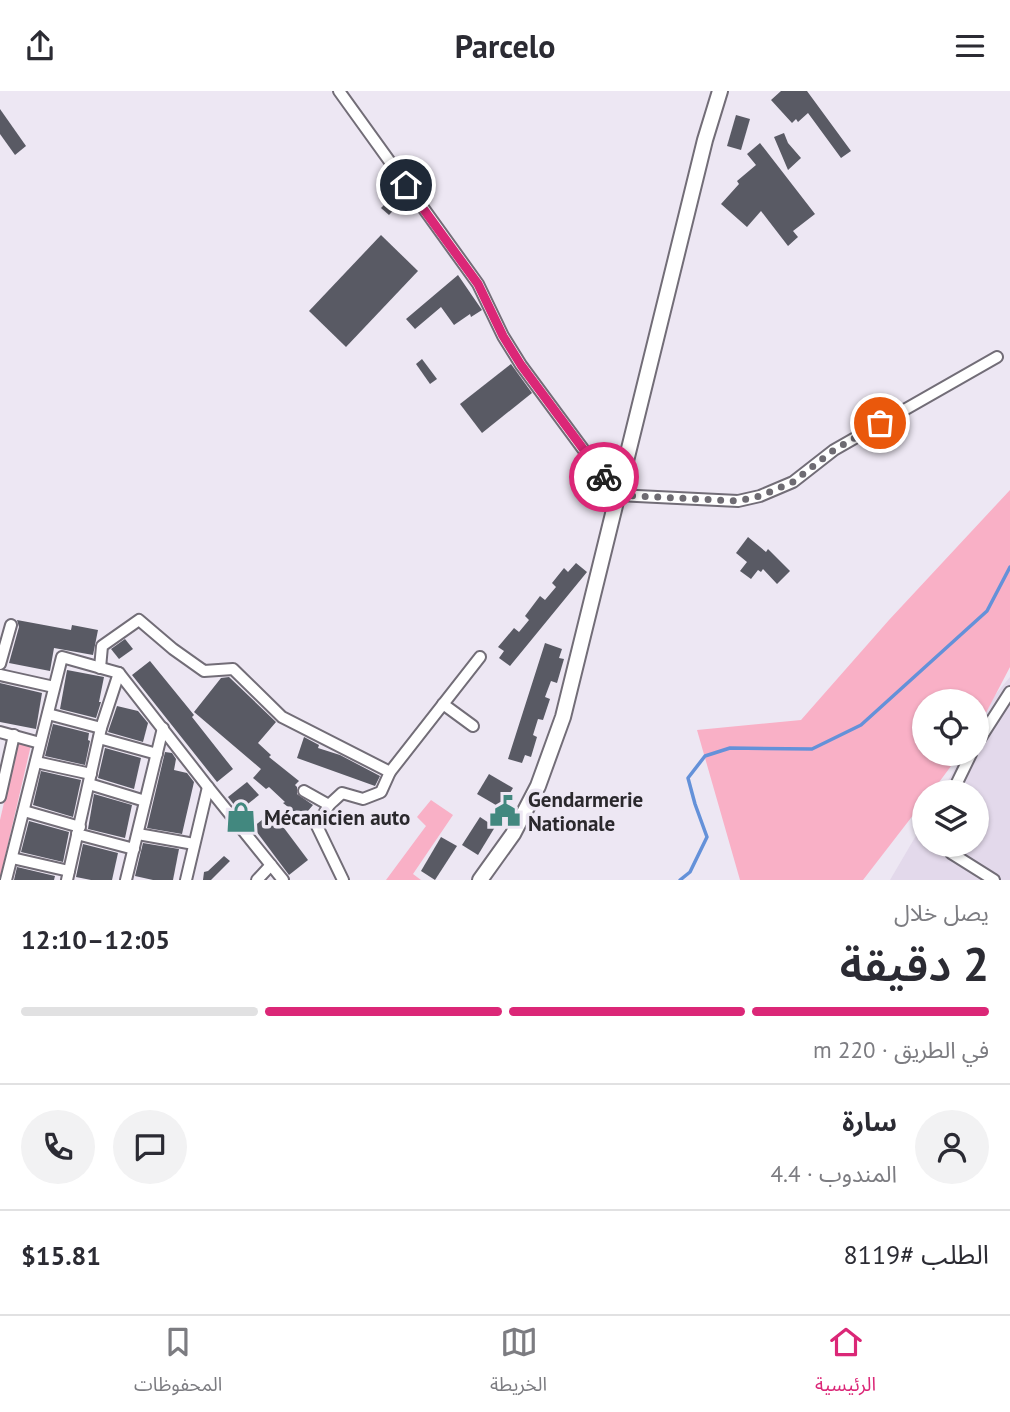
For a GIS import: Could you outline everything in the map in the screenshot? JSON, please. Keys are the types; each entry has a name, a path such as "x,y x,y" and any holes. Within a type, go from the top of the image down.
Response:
{"main road":[{"path":"480,880 513,834 538,786 563,717 705,140 720,91"}],"street":[{"path":"343,93 478,284 503,336 521,365 617,495 738,501 760,496 793,482 834,450 997,357"},
{"path":"100,668 102,646 139,619 173,649 204,671 233,669 282,717 390,772"},
{"path":"0,664 11,625"},
{"path":"6,880 62,657 119,673 284,880"},
{"path":"343,880 317,826 329,806 342,793 363,799 381,792 390,772 480,657"},
{"path":"12,857 68,876 100,733 119,673"},
{"path":"0,675 54,687"},
{"path":"989,725 1010,692"},
{"path":"443,704 473,726"},
{"path":"48,714 157,754"},
{"path":"127,880 163,729"},
{"path":"0,732 40,743"},
{"path":"0,797 4,764 14,735"},
{"path":"36,762 90,779 145,801"},
{"path":"186,880 208,787"},
{"path":"304,791 329,806"},
{"path":"24,811 134,849"},
{"path":"138,834 194,844"},
{"path":"957,857 994,880"},
{"path":"257,880 271,865"}],"shaded area":[{"path":"1010,490 1010,667 989,707 989,689 912,689 912,766 951,766 941,780 912,780 912,817 863,880 740,880 697,730 801,720 889,620"},
{"path":"1010,677 1010,880 890,880 912,842 912,857 989,857 989,780 948,780 956,766 989,766 989,707"},
{"path":"18,742 31,745 0,878 0,820"},
{"path":"431,800 453,815 413,874 421,880 386,880 426,826 417,817"}],"building":[{"path":"781,91 807,91 851,151 841,158 808,113 798,122 796,119 792,123 771,100"},
{"path":"0,109 26,146 15,155 0,134"},
{"path":"736,115 750,119 741,150 727,146"},
{"path":"784,133 788,143 801,158 788,170 774,137"},
{"path":"760,143 815,214 793,231 798,237 788,246 761,211 747,227 721,204 739,184 737,181 756,165 747,154"},
{"path":"394,195 401,202 389,215 381,208"},
{"path":"381,235 418,271 346,347 309,311"},
{"path":"458,275 482,310 471,317 470,314 454,325 441,307 415,329 406,319"},
{"path":"422,359 437,379 430,384 416,364"},
{"path":"511,364 532,393 482,433 460,404"},
{"path":"748,537 766,552 768,549 790,571 777,584 763,569 761,572 758,570 751,579 740,571 747,562 736,553"},
{"path":"576,563 587,572 510,666 499,658 504,651 498,647 514,628 519,632 529,620 525,616 540,596 545,600 556,587 552,583 564,568 568,572"},
{"path":"17,620 71,630 72,625 98,630 93,655 54,648 50,671 9,663 19,627"},
{"path":"125,639 133,649 119,659 111,649"},
{"path":"545,643 562,649 559,658 564,659 557,683 551,681 545,697 550,699 543,720 538,719 533,735 537,737 531,757 525,755 522,763 508,759"},
{"path":"150,661 233,769 217,782 132,675"},
{"path":"67,670 104,677 96,718 60,709"},
{"path":"229,677 276,722 258,743 271,755 269,757 299,781 295,785 297,794 313,805 302,818 269,787 266,789 253,778 261,769 194,712 221,678"},
{"path":"0,683 42,693 36,729 0,722"},
{"path":"117,706 138,711 148,723 143,742 108,732"},
{"path":"53,724 89,733 85,765 45,756"},
{"path":"304,737 319,745 318,748 340,755 380,776 375,786 297,758"},
{"path":"105,748 141,758 134,789 98,778"},
{"path":"165,752 172,753 176,759 174,770 187,773 194,782 182,834 147,828"},
{"path":"41,771 81,780 73,817 33,805"},
{"path":"489,774 513,788 501,808 477,794"},
{"path":"247,782 259,795 239,811 228,797"},
{"path":"94,794 132,805 125,838 88,829"},
{"path":"272,812 308,860 289,875 253,827"},
{"path":"480,817 495,827 478,855 462,845"},
{"path":"29,821 69,832 63,862 21,852"},
{"path":"441,837 457,846 435,880 421,871"},
{"path":"143,843 179,849 173,880 135,876"},
{"path":"83,844 118,853 112,880 76,877"},
{"path":"224,856 230,861 211,880 203,880 204,872"},
{"path":"17,867 55,876 54,880 14,880"}],"waterway":[{"path":"680,880 690,872 707,837 688,778 705,756 730,748 812,749 861,725 987,611 1010,567"}],"way so far":[{"path":"604,477 617,495 738,501 760,496 793,482 834,450 880,423"}],"place":[{"name":"Gendarmerie Nationale","path":"505,811"},
{"name":"Mécanicien auto","path":"241,817"}],"route":[{"path":"406,185 478,284 503,336 521,365 604,477"}]}
